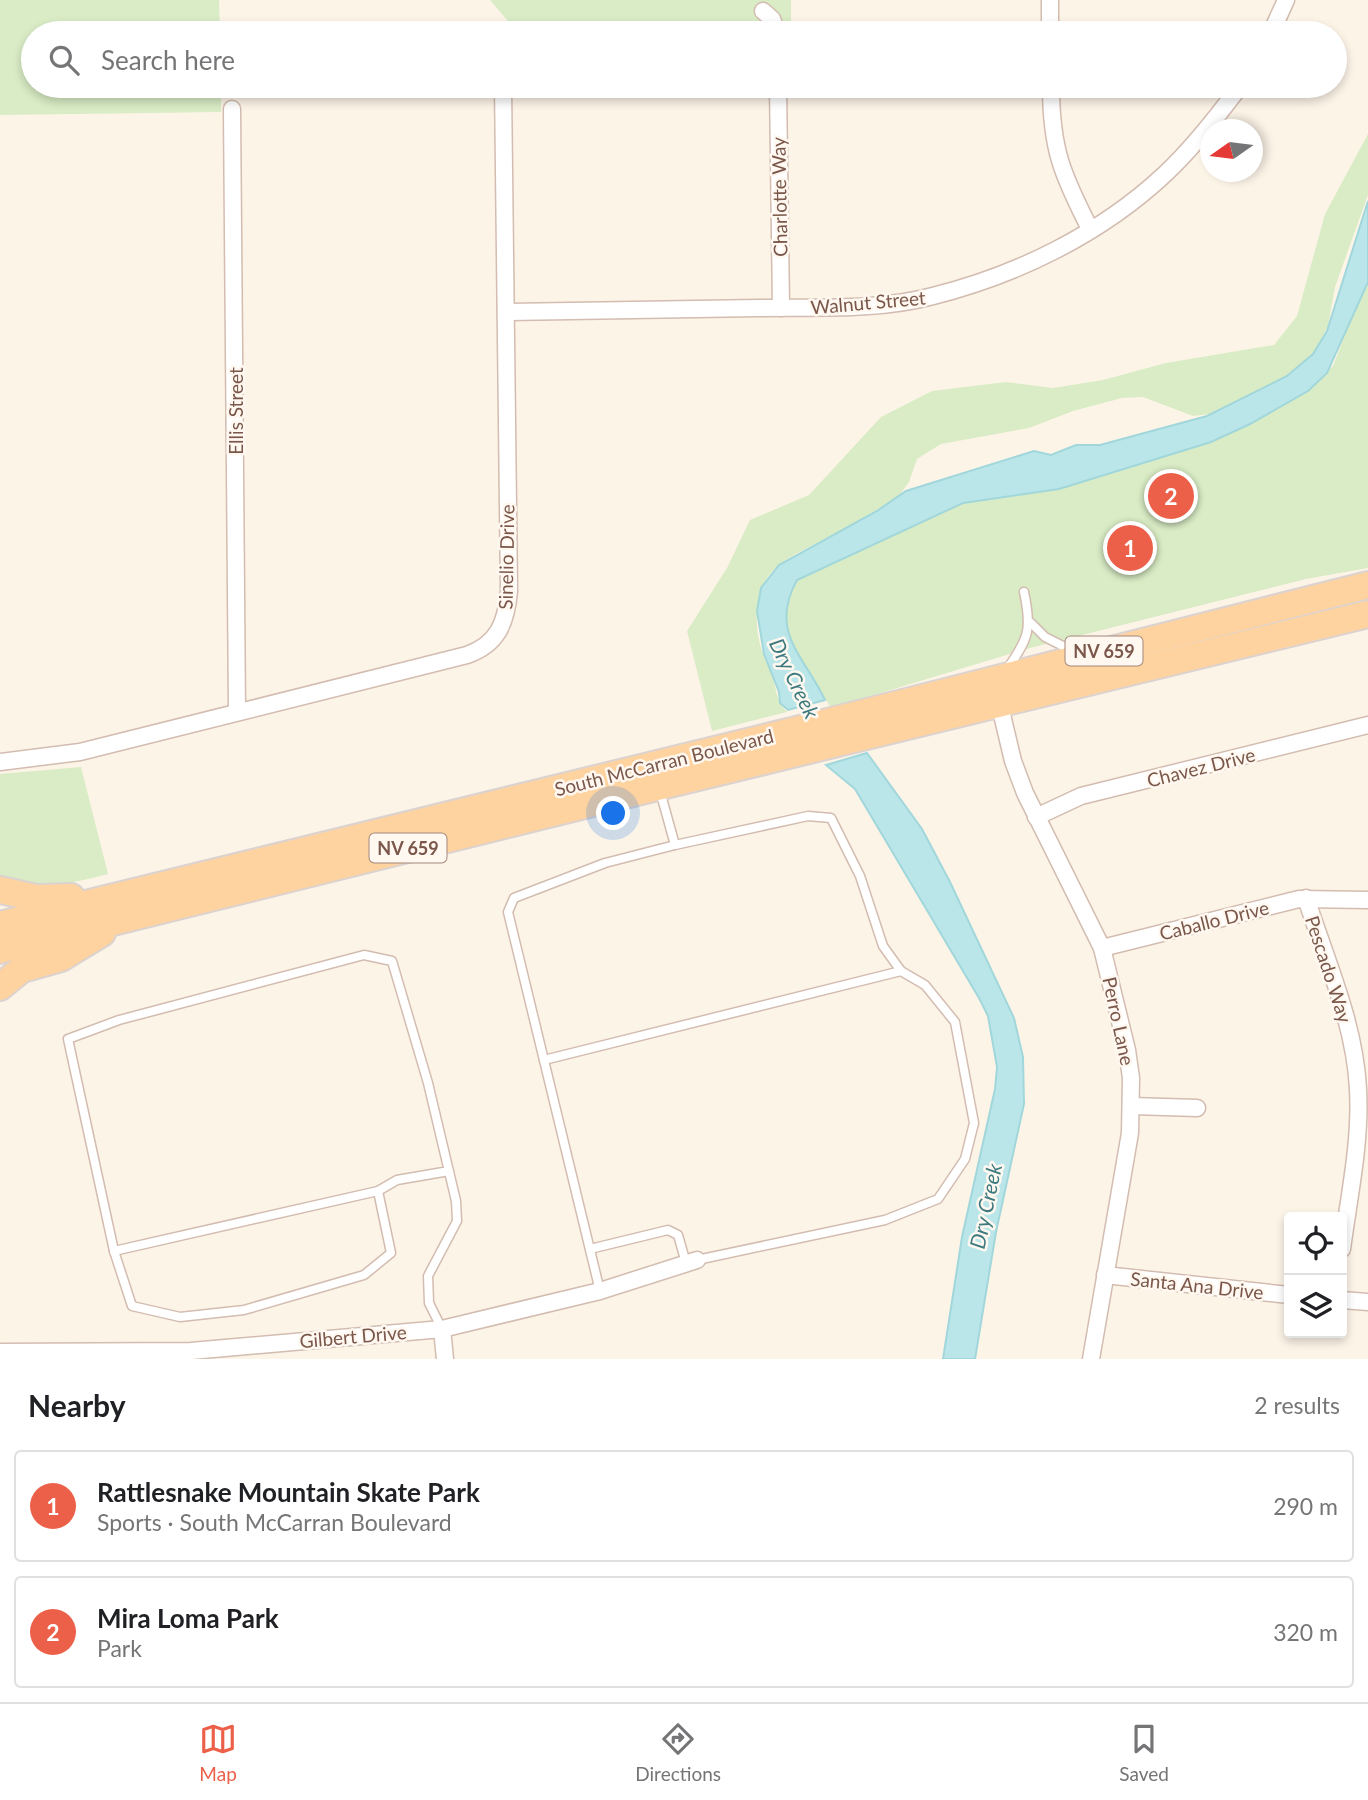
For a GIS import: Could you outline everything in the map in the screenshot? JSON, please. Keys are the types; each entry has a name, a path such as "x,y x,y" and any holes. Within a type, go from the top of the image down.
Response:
{"main road":[{"name":"South McCarran Boulevard","path":"1000,690 1083,656 1368,585"},
{"name":"South McCarran Boulevard","path":"0,950 124,907 800,729 848,729 1000,690 1368,614"},
{"name":"South McCarran Boulevard","path":"0,925 124,907 816,750 848,729"},
{"path":"0,890 36,898 124,907"},
{"path":"0,987 22,969 61,958 124,907"}],"street":[{"path":"1050,0 1050,21"},
{"path":"1276,21 1286,0"},
{"path":"763,11 773,21"},
{"name":"Sinelio Drive","path":"0,762 80,752 467,656 481,650 496,638 507,611 509,592 503,98"},
{"name":"Charlotte Way","path":"778,98 781,308"},
{"path":"1051,98 1057,161 1090,229"},
{"name":"Walnut Street","path":"506,312 850,307 931,297 1010,272 1045,256 1090,229 1164,175 1230,98"},
{"name":"Ellis Street","path":"232,109 237,712"},
{"name":"Perro Lane","path":"1000,690 1013,761 1036,817 1102,948 1127,1050 1132,1106 1091,1359"},
{"name":"Chavez Drive","path":"1036,817 1082,796 1368,725"},
{"name":"Caballo Drive","path":"1102,948 1306,898 1368,900"},
{"name":"Pescado Way","path":"1306,898 1348,1028 1358,1088 1356,1151 1347,1214"},
{"path":"1132,1106 1197,1108"},
{"name":"Gilbert Drive","path":"0,1352 33,1356 191,1355 442,1329 600,1291 692,1262"},
{"name":"Santa Ana Drive","path":"1105,1275 1284,1293"},
{"path":"1347,1300 1368,1302"},
{"path":"442,1329 445,1359"}],"lane":[{"path":"1000,690 1025,644 1031,623 1024,592"},
{"path":"1031,623 1045,637 1083,656"},
{"path":"659,785 675,845"},
{"path":"590,1249 668,1230 678,1235 692,1262 885,1220 939,1199 965,1159 974,1123 955,1022 925,985 901,971 883,946 860,876 831,818 808,816 675,845 605,863 514,898 508,912 600,1291"},
{"path":"377,1191 391,1253 364,1275 244,1311 180,1317 132,1306 114,1251 68,1039 119,1020 364,955 392,961 428,1083 449,1171 457,1221 428,1276 429,1303 442,1329"},
{"path":"544,1060 901,971"},
{"path":"114,1251 377,1191 397,1180 449,1171"}],"green space":[{"path":"0,0 219,0 220,21 21,21 21,98 221,98 221,112 0,115"},
{"path":"490,0 791,0 791,21 508,21"},
{"path":"1368,134 1368,195 1335,287 1328,326 1313,354 1287,376 1210,414 1193,416 1143,397 1122,398 1073,411 1029,428 941,444 917,459 909,482 898,497 790,557 771,573 764,584 757,613 758,635 778,697 787,712 712,731 687,631 727,568 750,520 809,495 881,417 932,391 1006,382 1053,388 1103,380 1166,363 1274,345 1297,316 1325,214"},
{"path":"1368,276 1368,568 1306,579 1030,648 831,708 799,657 788,629 787,599 797,580 952,502 1215,436 1267,415 1333,366"},
{"path":"81,767 108,874 68,883 40,885 0,876 0,774"}],"water":[{"path":"1368,201 1368,282 1327,373 1308,391 1250,424 1211,442 1059,489 963,503 797,580 789,598 786,615 788,629 800,657 825,700 788,710 780,703 779,692 764,654 757,611 761,588 779,565 877,511 906,491 1034,451 1051,455 1076,445 1100,445 1207,416 1287,376 1313,354 1327,331"},
{"path":"867,753 922,829 950,882 1014,1018 1023,1057 1024,1104 996,1232 975,1359 943,1359 962,1237 995,1089 997,1067 988,1016 855,789 826,765"}],"waterway":[{"name":"Dry Creek","path":"803,700 813,717"}],"place":[{"name":"Mira Loma Park","path":"1171,496"},
{"name":"Rattlesnake Mountain Skate Park","path":"1130,548"}]}
